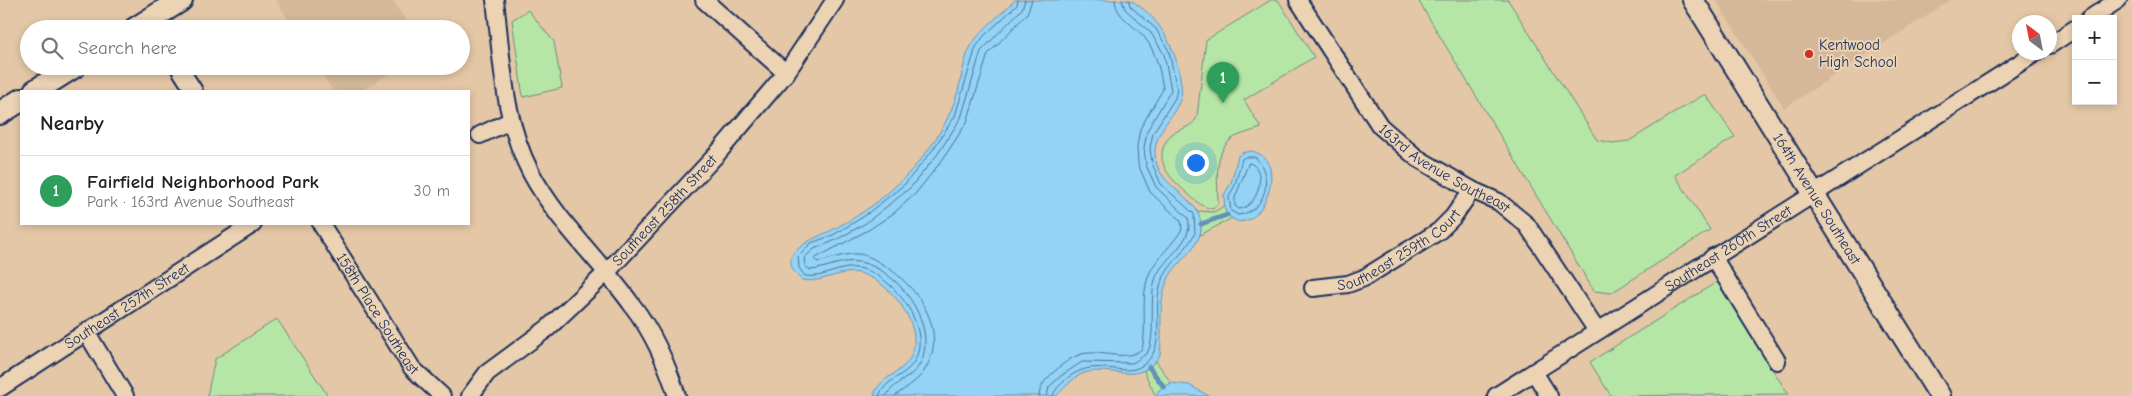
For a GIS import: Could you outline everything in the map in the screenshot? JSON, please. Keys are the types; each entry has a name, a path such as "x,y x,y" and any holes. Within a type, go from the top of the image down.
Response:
{"main road":[{"path":"150,20 182,0"},
{"path":"37,90 61,75"},
{"path":"0,113 20,101"}],"street":[{"path":"495,0 510,121 531,172 563,224 633,305 653,339 677,396"},
{"path":"704,0 786,73"},
{"name":"Southeast 258th Street","path":"470,396 487,373 548,328 606,273 723,148 786,73 835,0"},
{"name":"163rd Avenue Southeast","path":"1298,0 1380,126 1417,158 1472,190 1499,202 1527,225 1597,331"},
{"name":"164th Avenue Southeast","path":"1693,0 1940,396"},
{"path":"2095,15 2118,0"},
{"path":"2057,40 2072,30"},
{"name":"Southeast 260th Street","path":"1496,396 2024,60"},
{"path":"184,75 193,90"},
{"path":"480,135 510,121"},
{"name":"Southeast 259th Court","path":"1313,288 1348,284 1364,278 1439,231 1453,218 1472,190"},
{"name":"Southeast 257th Street","path":"0,388 251,225"},
{"name":"158th Place Southeast","path":"322,225 412,368 442,396"},
{"path":"1714,257 1777,361"},
{"path":"87,333 125,396"},
{"path":"1534,372 1549,396"}],"shaded area":[{"path":"276,0 393,0 405,20 288,20"},
{"name":"Kentwood High School","path":"1716,0 1951,0 1784,108"},
{"path":"323,75 387,75 363,90 332,90"}],"green space":[{"path":"1271,0 1278,0 1314,57 1244,100 1261,128 1241,134 1228,142 1223,150 1218,167 1218,203 1213,209 1209,208 1196,201 1170,176 1163,163 1163,148 1170,136 1191,125 1197,117 1206,40"},
{"path":"1418,0 1508,0 1597,140 1613,143 1629,141 1705,94 1735,137 1675,175 1710,230 1611,293 1594,291"},
{"path":"528,10 554,42 562,88 523,97 512,20"},
{"path":"1224,206 1232,218 1200,235 1201,228 1198,211 1214,212"},
{"path":"1717,282 1788,394 1611,396 1590,362"},
{"path":"277,319 328,396 207,396 215,359"},
{"path":"1156,361 1171,383 1155,395 1144,371"}],"water":[{"path":"1015,0 1130,0 1157,23 1170,44 1178,66 1182,88 1180,100 1162,129 1156,144 1156,162 1166,180 1196,210 1200,219 1201,229 1196,243 1172,273 1165,288 1161,307 1160,355 1144,370 1136,373 1099,371 1083,373 1056,396 874,396 880,384 902,368 910,358 914,346 909,319 902,306 882,285 871,277 859,273 845,273 809,281 802,280 794,271 791,262 793,255 806,243 845,223 871,206 895,187 917,164 936,139 951,111 971,46 985,28"},
{"path":"1252,151 1265,158 1270,170 1270,185 1266,200 1257,213 1247,220 1236,221 1225,211 1224,195 1231,183 1238,156 1241,153"},
{"path":"1171,383 1189,385 1209,396 1155,396 1159,390"}],"waterway":[{"path":"1201,224 1227,215"},
{"path":"1149,367 1164,387"}],"place":[{"name":"Kentwood High School","path":"1809,54"},
{"name":"Fairfield Neighborhood Park","path":"1223,103"}]}
